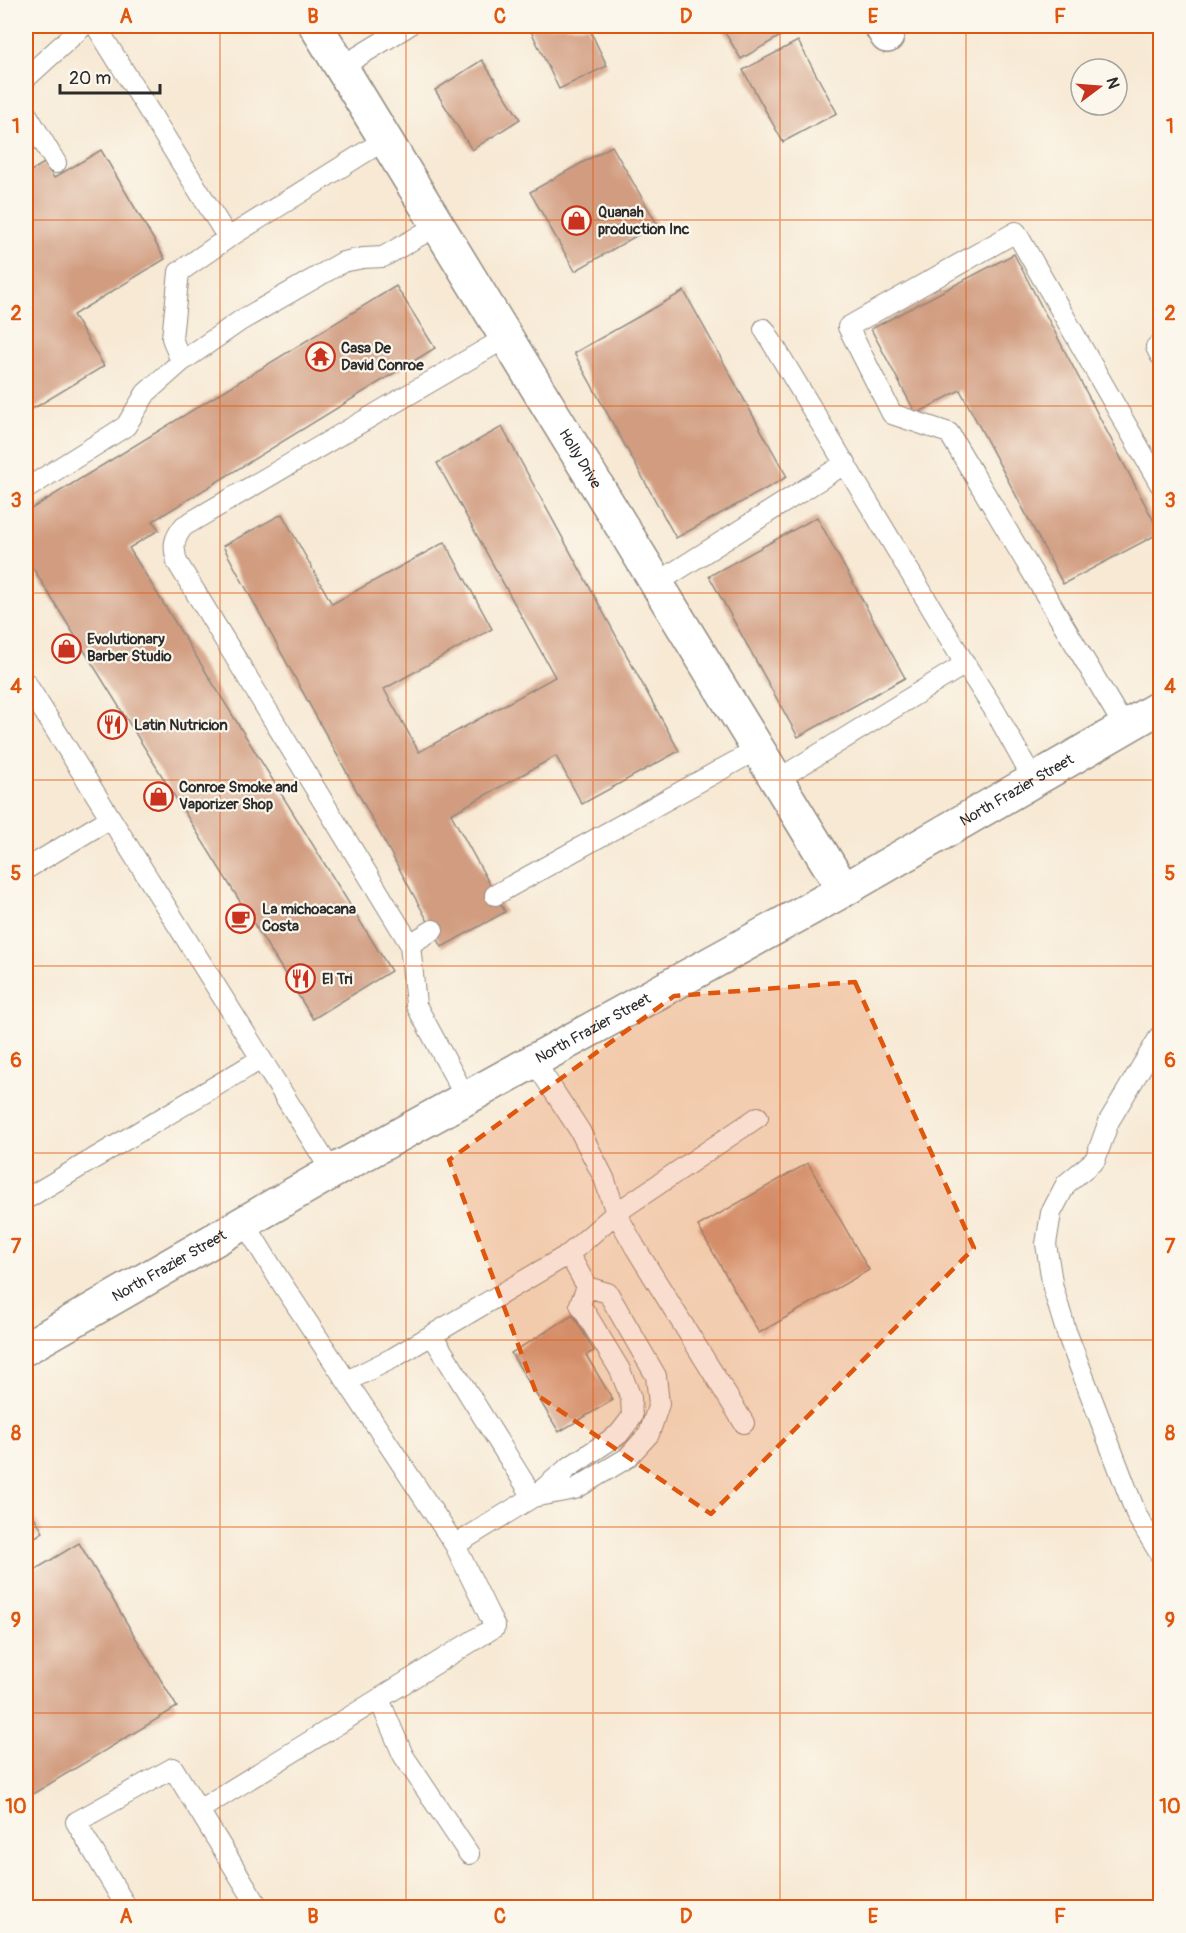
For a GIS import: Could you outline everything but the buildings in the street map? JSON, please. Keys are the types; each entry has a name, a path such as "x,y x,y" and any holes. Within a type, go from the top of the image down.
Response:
{"main road":[{"name":"Holly Drive","path":"316,26 844,890"},
{"name":"North Frazier Street","path":"26,1348 332,1172 844,890 1161,707"}],"lane":[{"path":"26,78 83,26"},
{"path":"96,26 228,238"},
{"path":"341,66 408,26"},
{"path":"26,113 56,163"},
{"path":"181,362 172,338 179,272 228,238 386,139"},
{"path":"26,489 126,426 146,393 181,362 240,321 343,262 383,257 438,225"},
{"path":"1125,728 949,433 892,414 848,327 1017,232 1161,484"},
{"path":"764,328 995,711 1034,781"},
{"path":"466,1098 416,1005 410,944 177,562 173,548 175,537 184,526 507,337"},
{"path":"1161,344 1156,347 1161,355"},
{"path":"657,583 846,463"},
{"path":"777,780 965,664"},
{"path":"26,683 332,1172"},
{"path":"495,895 758,749"},
{"path":"26,868 109,819"},
{"path":"410,944 433,930"},
{"path":"1161,1036 1109,1121 1095,1160 1066,1184 1051,1213 1046,1244 1053,1288 1066,1331 1137,1516 1161,1554"},
{"path":"26,1199 261,1059"},
{"path":"534,1061 580,1131 604,1178 616,1213 635,1247 744,1423"},
{"path":"347,1381 393,1358 570,1254 616,1213 758,1117"},
{"path":"199,1810 495,1627 455,1545 279,1279 244,1222"},
{"path":"533,1497 575,1489 627,1458 649,1434 659,1404 656,1376 608,1293 587,1287 570,1254"},
{"path":"455,1545 533,1497 568,1468 619,1434 632,1417 631,1398 620,1370 580,1304 587,1287"},
{"path":"432,1335 533,1497"},
{"path":"379,1699 403,1755 469,1854"},
{"path":"128,1908 76,1822 173,1768 259,1908"}],"highlighted area":[{"path":"855,982 974,1248 711,1514 537,1395 449,1160 674,996"}],"place":[{"name":"Quanah production Inc","path":"577,221"},
{"name":"Casa De David Conroe","path":"320,357"},
{"name":"Evolutionary Barber Studio","path":"66,648"},
{"name":"Latin Nutricion","path":"113,725"},
{"name":"Conroe Smoke and Vaporizer Shop","path":"158,796"},
{"name":"La michoacana Costa","path":"241,918"},
{"name":"El Tri","path":"301,979"}]}
